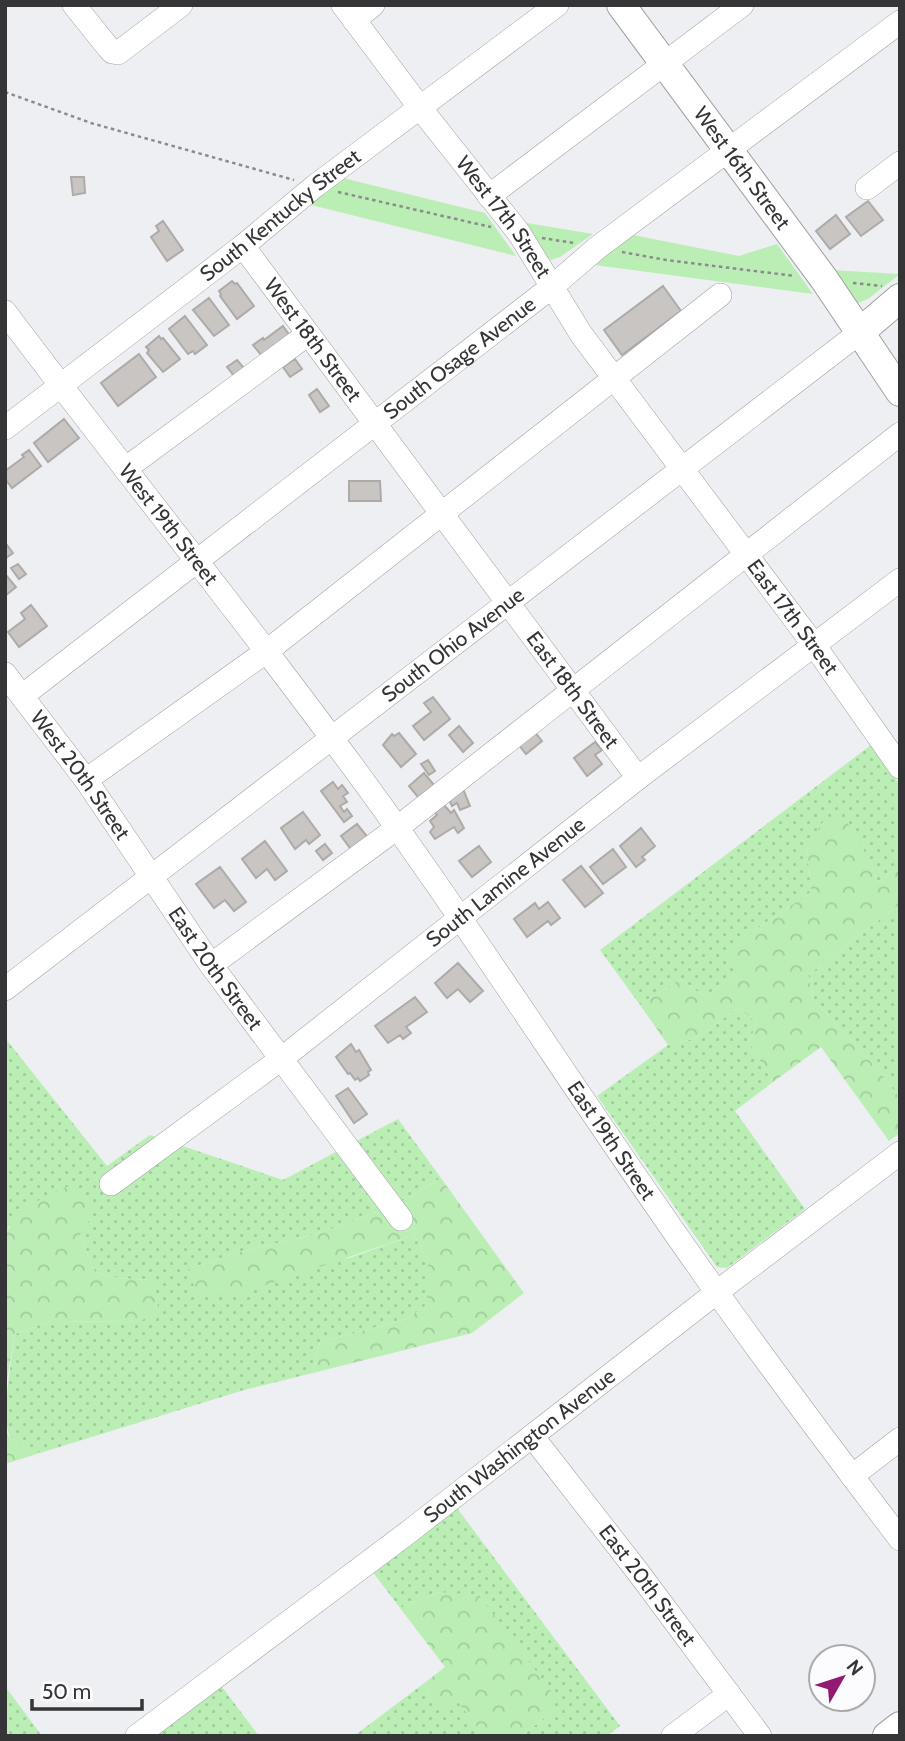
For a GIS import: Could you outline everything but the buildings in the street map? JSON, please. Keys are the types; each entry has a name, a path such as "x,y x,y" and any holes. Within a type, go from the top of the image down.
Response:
{"main road":[{"name":"West 16th Street","path":"621,5 824,279 900,392"},
{"name":"South Ohio Avenue","path":"859,333 894,293"},
{"path":"887,1736 900,1726"}],"street":[{"path":"75,5 112,52 118,52 181,5"},
{"path":"349,13 373,5"},
{"name":"South Kentucky Street","path":"5,428 243,246 316,186 557,5"},
{"path":"489,196 742,5"},
{"name":"West 17th Street","path":"349,13 519,233 581,334 682,469"},
{"name":"South Osage Avenue","path":"22,696 553,286 597,248 900,22"},
{"path":"867,188 900,163"},
{"name":"West 18th Street","path":"243,246 508,603"},
{"path":"86,780 267,651 720,295"},
{"name":"West 19th Street","path":"5,312 332,737"},
{"name":"South Ohio Avenue","path":"5,989 859,333"},
{"path":"125,469 309,334"},
{"path":"211,965 397,828 900,434"},
{"name":"East 17th Street","path":"682,469 814,645 900,766"},
{"name":"South Lamine Avenue","path":"111,1184 281,1059 638,778 900,580"},
{"name":"East 18th Street","path":"508,603 638,778"},
{"name":"West 20th Street","path":"5,674 86,780 151,877"},
{"name":"East 19th Street","path":"332,737 717,1292 900,1539"},
{"name":"East 20th Street","path":"151,877 211,965 401,1219"},
{"name":"South Washington Avenue","path":"137,1736 410,1531 900,1153"},
{"name":"East 20th Street","path":"532,1436 638,1572 760,1736"},
{"path":"852,1476 900,1439"},
{"path":"673,1736 729,1694"}],"path":[{"path":"5,92 91,123 316,186 519,233 597,248 666,260 802,277"},
{"path":"852,283 894,293"}],"green space":[{"path":"335,176 485,213 516,256 303,203"},
{"path":"515,221 593,234 560,257 551,260 540,253"},
{"path":"628,234 739,256 777,244 813,294 587,264"},
{"path":"831,270 900,274 868,299 858,303 851,300"},
{"path":"871,745 900,785 900,867 878,882 869,859 807,845 811,892 755,930 735,974 705,997 680,979 640,1005 600,950"},
{"path":"827,816 847,822 869,859 878,882 900,867 900,904 808,975 814,1000 881,1073 900,1099 900,1133 889,1141 821,1047 773,1082 749,1042 757,1023 739,1007 697,1038 668,1045 640,1005 680,979 705,997 735,974 729,956 755,930 811,892 807,845"},
{"path":"900,904 900,1099 881,1073 814,1000 808,975"},
{"path":"739,1007 757,1023 749,1042 773,1082 735,1111 805,1209 727,1268 717,1267 597,1096 668,1045 697,1038"},
{"path":"5,1038 107,1166 150,1135 283,1180 398,1119 441,1178 398,1204 323,1232 240,1252 188,1269 349,1258 414,1235 428,1260 428,1304 407,1319 320,1342 313,1373 244,1390 40,1453 17,1443 8,1431 7,1419 15,1334 50,1321 139,1322 151,1280 118,1278 95,1272 80,1235 9,1226 5,1236"},
{"path":"441,1178 524,1293 472,1333 313,1373 320,1342 407,1319 427,1304 428,1260 414,1235 230,1297 197,1294 188,1269 240,1252 323,1232 398,1204"},
{"path":"74,1184 95,1211 80,1235 95,1272 118,1278 151,1280 159,1310 139,1322 50,1321 15,1334 5,1391 5,1236 17,1217 34,1203"},
{"path":"5,1429 10,1438 40,1453 5,1464"},
{"path":"451,1500 620,1726 607,1736 522,1736 551,1712 440,1592 400,1608 366,1563"},
{"path":"440,1592 479,1595 551,1691 551,1712 522,1736 484,1736 458,1702 437,1710 423,1684 445,1667 400,1608"},
{"path":"216,1679 259,1736 143,1736"},
{"path":"423,1684 437,1710 458,1701 484,1736 354,1736"},
{"path":"5,1686 42,1736 5,1736"}]}
